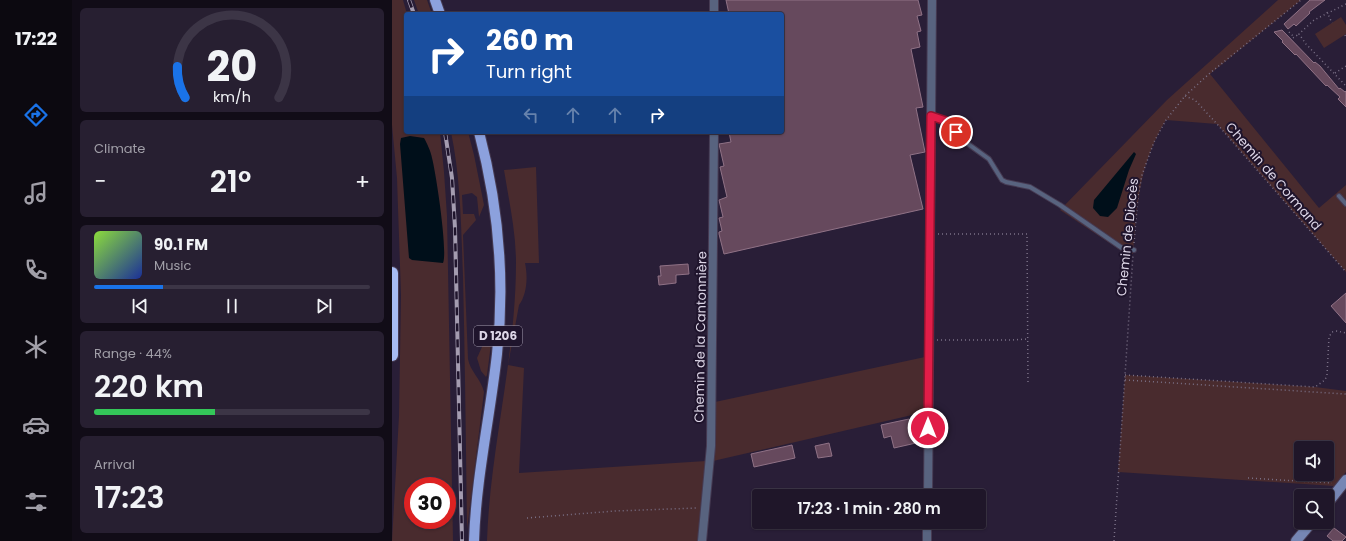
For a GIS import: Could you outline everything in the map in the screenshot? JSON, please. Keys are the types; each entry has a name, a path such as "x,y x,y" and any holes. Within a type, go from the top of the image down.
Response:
{"highway":[{"path":"392,273 392,355"}],"main road":[{"path":"436,0 439,12"},
{"name":"D 1206","path":"474,541 479,485 497,352 500,304 500,272 496,226 490,181 479,134"}],"street":[{"path":"714,0 714,12"},
{"path":"928,489 932,0"},
{"name":"Chemin de la Cantonnière","path":"702,541 711,446 714,134"},
{"path":"1334,495 1345,482"},
{"path":"927,541 928,529"},
{"path":"1296,541 1306,529"}],"lane":[{"path":"931,116 946,121 964,141 989,159 998,176 1002,180 1030,187 1060,205 1122,248 1134,250"},
{"path":"1339,196 1346,204"}],"path":[{"name":"Chemin de Diocès","path":"1114,541 1138,197 1145,164 1160,130 1185,96 1210,73 1300,0"},
{"path":"1289,32 1294,37 1314,20 1327,12 1346,4"},
{"path":"1327,12 1332,23"},
{"path":"1298,34 1346,86"},
{"path":"1335,73 1346,66"},
{"name":"Chemin de Cormand","path":"1185,96 1195,100 1217,124 1346,272"},
{"path":"930,234 1028,234 1028,384"},
{"path":"1125,375 1315,387 1325,380 1327,375 1329,337 1332,332 1337,331 1346,334"},
{"path":"929,340 1012,340 1028,338"},
{"path":"1125,380 1346,394"},
{"path":"1248,478 1345,482"},
{"path":"527,518 615,511 706,507"}],"shaded area":[{"path":"392,0 403,0 406,12 404,12 404,134 440,134 447,216 452,477 404,477 404,529 453,529 453,541 392,541 399,416 401,295 397,178 392,125"},
{"path":"414,0 427,0 431,12 418,12"},
{"path":"1278,0 1301,0 1210,74 1319,208 1346,185 1346,272 1217,124 1166,120 1150,153 1141,185 1133,254 1126,254 1060,210 1167,100"},
{"path":"1341,17 1346,25 1346,34 1324,48 1315,34"},
{"path":"451,134 469,134 484,205 479,217 477,197 472,193 462,195 463,214 474,214 476,220 463,235 468,359 483,387 484,392 467,530 462,240 459,186"},
{"path":"536,167 539,263 525,263 526,285 524,296 519,305 509,360 515,298 516,263 512,216 504,170"},
{"path":"486,338 489,338 491,344 486,377 481,371 477,358"},
{"path":"925,357 925,412 713,461 715,402"},
{"path":"508,365 524,368 519,473 706,461 702,515 698,541 487,541 489,506"},
{"path":"1125,375 1315,387 1346,391 1346,472 1334,486 1118,472"}],"water":[{"path":"410,136 424,138 429,148 434,166 443,229 443,263 412,260 409,258 400,144 401,138"},
{"path":"1134,152 1136,154 1129,170 1117,208 1108,217 1100,216 1093,208 1094,200"}],"building":[{"path":"726,0 918,0 922,15 917,16 921,31 917,32 920,47 911,49 923,107 916,108 925,152 910,155 923,209 724,254 719,234 719,232 722,231 719,218 723,217 719,200 727,197 720,167 724,166 719,144 731,142 729,134 784,134 784,12 729,12"},
{"path":"1310,0 1325,0 1309,12 1310,13 1296,26 1294,24 1288,29 1284,24"},
{"path":"1282,30 1314,63 1315,62 1320,66 1339,89 1340,88 1345,92 1346,91 1346,107 1338,99 1340,97 1327,85 1326,86 1274,32"},
{"path":"688,264 689,274 676,275 676,283 659,285 658,276 661,276 660,266"},
{"path":"1346,293 1346,323 1331,306"},
{"path":"909,419 916,443 894,448 891,436 884,438 881,425"},
{"path":"829,443 832,456 818,458 815,446"},
{"path":"792,445 795,458 754,467 751,454"},
{"path":"1334,528 1346,537 1342,541 1333,541 1327,536"}],"railway":[{"path":"409,0 413,12"},
{"path":"445,134 452,178 455,228 462,541"}],"route":[{"path":"928,428 931,116 946,121 956,132"}]}
